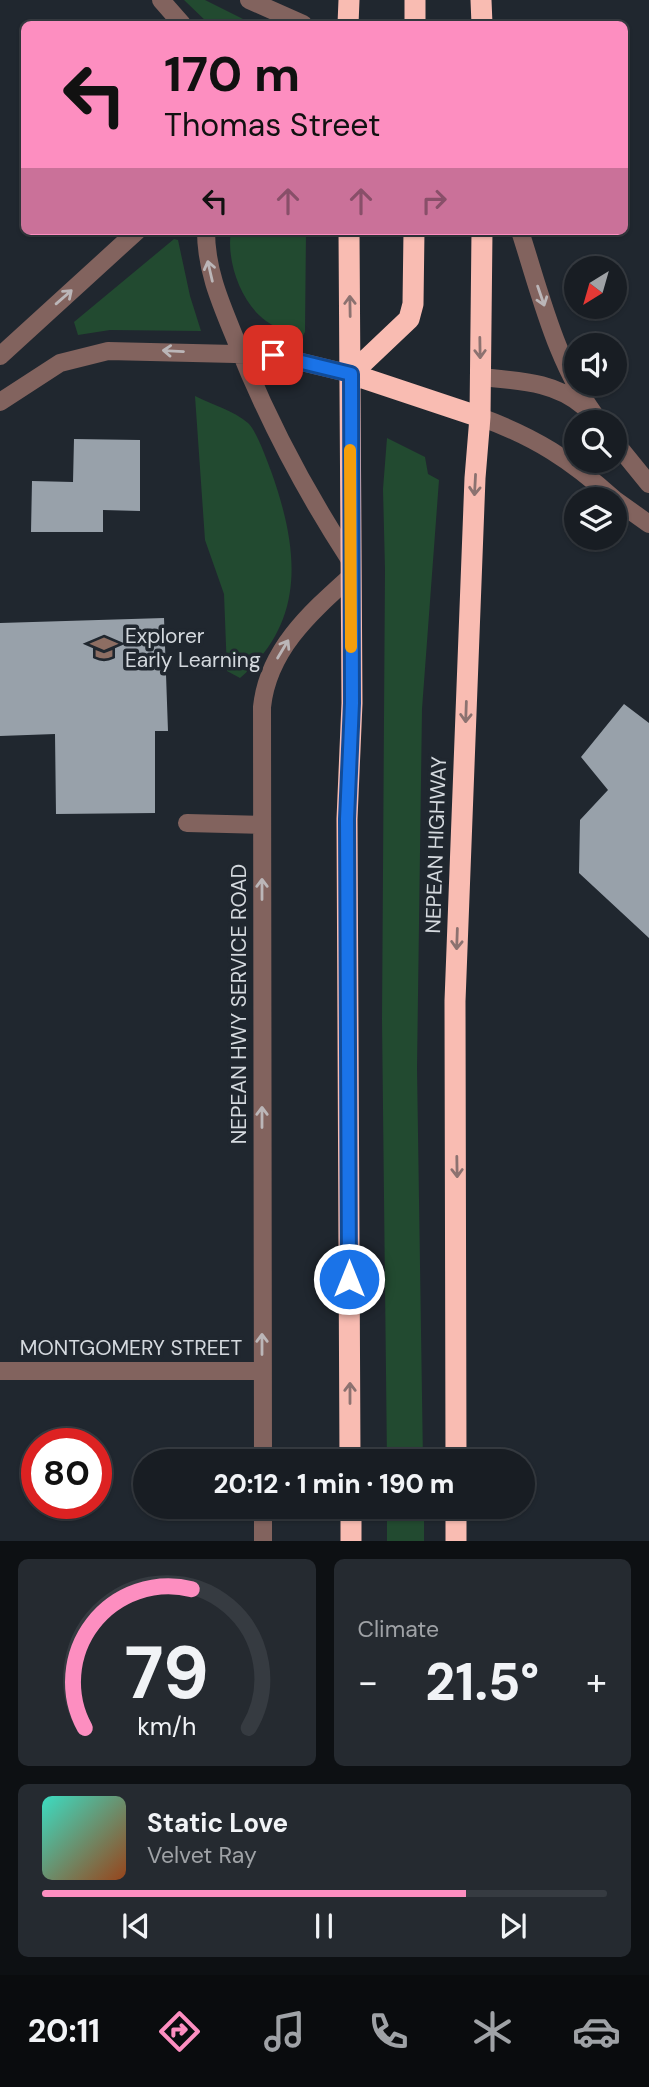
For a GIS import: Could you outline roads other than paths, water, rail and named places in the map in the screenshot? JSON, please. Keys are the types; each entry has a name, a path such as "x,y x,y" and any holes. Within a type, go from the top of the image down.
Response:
{"highway":[{"path":"348,21 349,0"},
{"path":"415,0 415,21"},
{"path":"481,0 482,21"},
{"path":"349,235 352,703 347,832 351,1449"},
{"path":"351,374 409,319 413,300 414,235"},
{"name":"NEPEAN HIGHWAY","path":"456,1449 455,1001 480,416 482,235"},
{"path":"351,374 480,416"},
{"path":"351,1519 351,1541"},
{"path":"456,1519 456,1541"}],"street":[{"path":"161,0 179,21"},
{"path":"249,0 296,21"},
{"path":"0,356 133,235"},
{"path":"206,235 207,260 212,281 241,354 307,493 350,568"},
{"path":"521,235 568,373 590,410"},
{"path":"0,402 50,368 94,352 142,350 289,358 351,374"},
{"path":"481,377 549,386 573,398 586,410"},
{"path":"480,416 520,432 560,454 600,487"},
{"path":"627,457 649,484"},
{"path":"627,508 649,524"},
{"name":"NEPEAN HWY SERVICE ROAD","path":"262,1449 261,737 267,683 275,663 295,630 350,568"},
{"path":"187,823 262,825"},
{"name":"MONTGOMERY STREET","path":"0,1371 262,1371"},
{"path":"263,1519 263,1541"}],"place":[{"name":"Explorer Early Learning","path":"104,648"}]}
